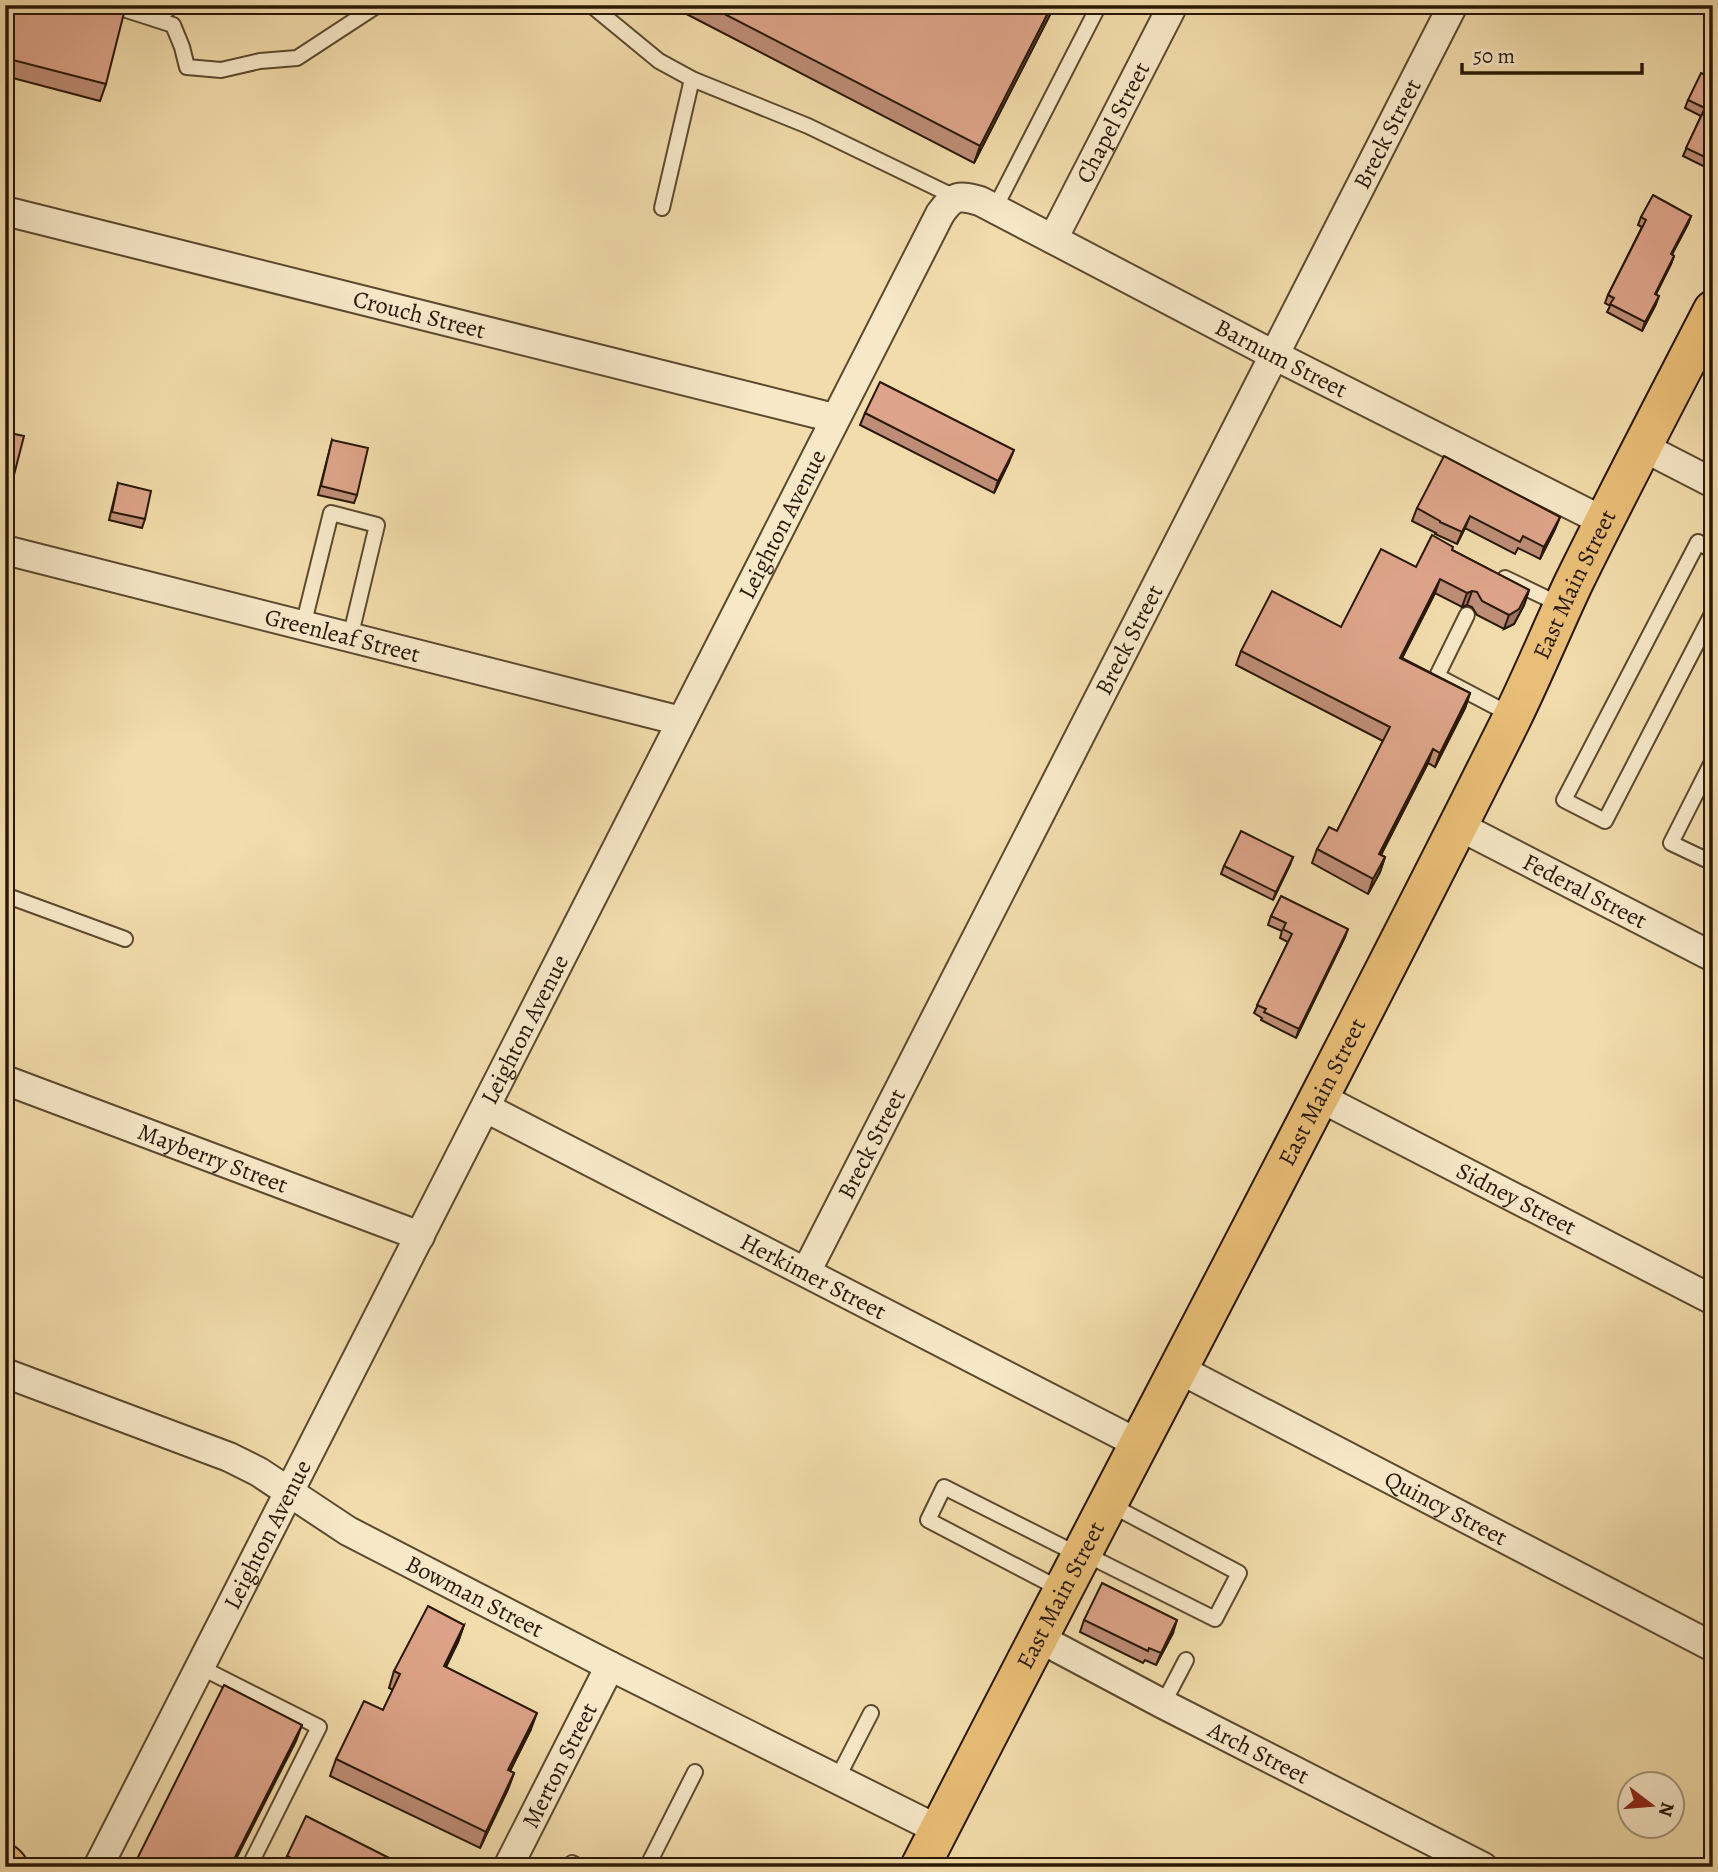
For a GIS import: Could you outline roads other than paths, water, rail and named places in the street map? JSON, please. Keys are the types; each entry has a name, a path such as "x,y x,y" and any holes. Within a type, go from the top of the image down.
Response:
{"main road":[{"name":"East Main Street","path":"920,1867 1319,1097 1513,716 1563,606 1713,310"}],"street":[{"name":"Chapel Street","path":"1053,239 1172,5"},
{"name":"Breck Street","path":"806,1272 1453,5"},
{"name":"Barnum Street","path":"957,198 981,201 1274,355 1605,522"},
{"name":"Leighton Avenue","path":"98,1867 834,418 940,214 948,202 957,198"},
{"name":"Crouch Street","path":"5,211 834,418"},
{"path":"1643,447 1713,482"},
{"name":"Greenleaf Street","path":"5,551 681,721"},
{"name":"Federal Street","path":"1457,825 1713,957"},
{"name":"Mayberry Street","path":"5,1080 420,1236"},
{"name":"Sidney Street","path":"1319,1097 1713,1300"},
{"name":"Herkimer Street","path":"485,1108 1139,1444"},
{"name":"Quincy Street","path":"1180,1368 1713,1647"},
{"name":"Bowman Street","path":"5,1373 229,1457 259,1472 348,1531 939,1830"},
{"name":"Arch Street","path":"1037,1637 1483,1867"},
{"name":"Merton Street","path":"508,1867 611,1665"}],"lane":[{"path":"111,5 173,24 187,67 221,70 260,61 297,58 378,5"},
{"path":"156,19 173,5"},
{"path":"590,5 659,61 692,79 808,126 957,198"},
{"path":"995,208 1099,5"},
{"path":"662,208 692,79"},
{"path":"303,626 331,513 377,524 351,638"},
{"path":"1713,551 1698,542 1564,800 1605,821 1713,612"},
{"path":"1493,572 1563,606"},
{"path":"1467,615 1437,676 1513,716"},
{"path":"1713,760 1671,842 1713,863"},
{"path":"5,895 125,939"},
{"path":"1062,1590 928,1520 944,1487 1215,1619 1239,1573 1108,1504"},
{"path":"1163,1704 1186,1660"},
{"path":"200,1667 319,1727 249,1867"},
{"path":"837,1779 871,1713"},
{"path":"646,1867 695,1772"}]}
